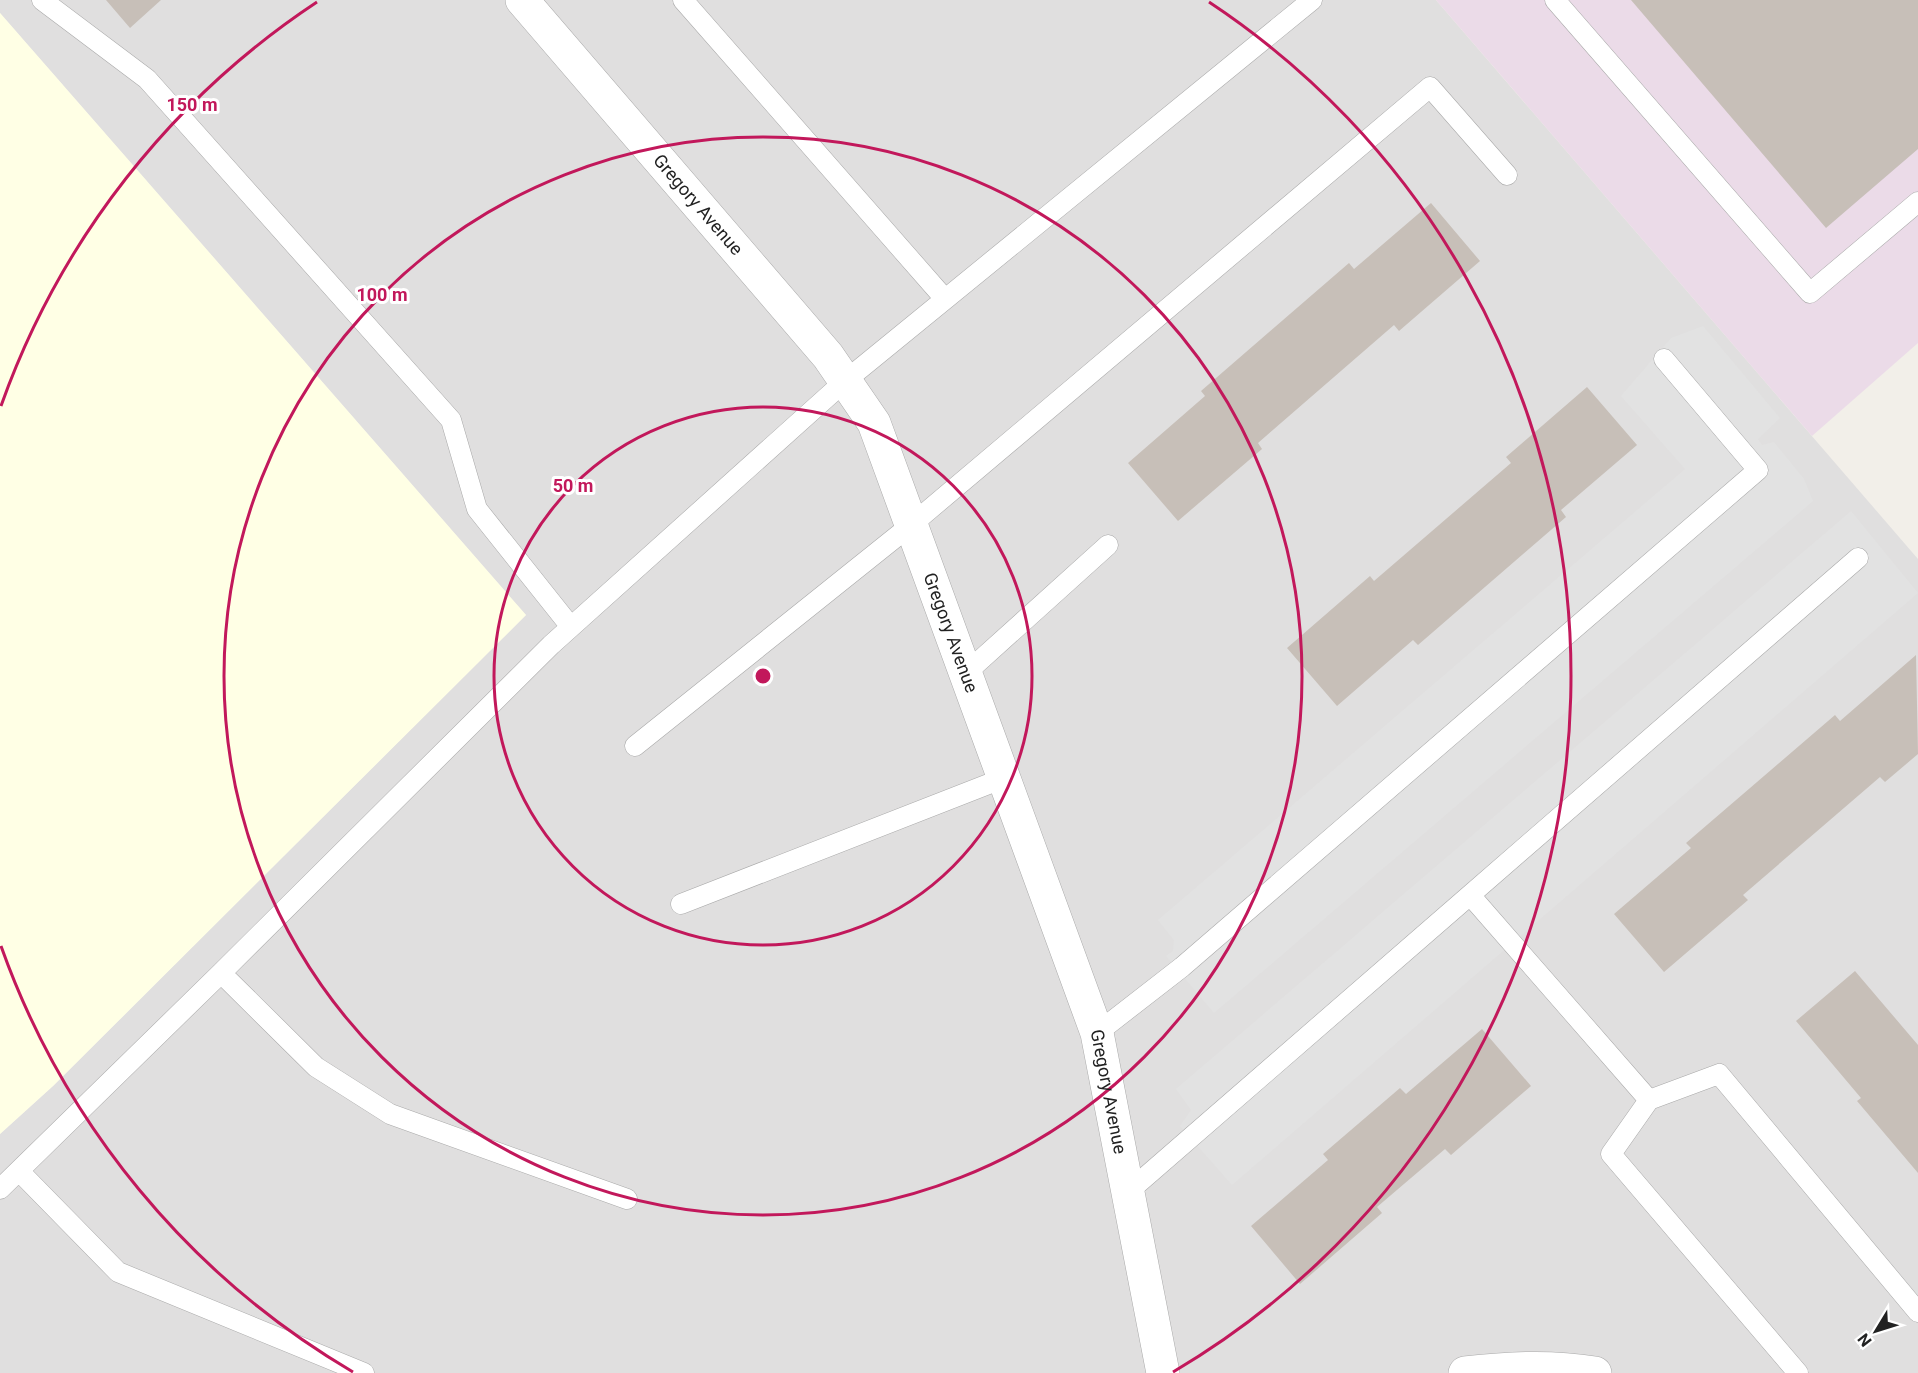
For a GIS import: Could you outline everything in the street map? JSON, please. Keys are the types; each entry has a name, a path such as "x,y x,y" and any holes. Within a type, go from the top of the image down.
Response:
{"street":[{"name":"Gregory Avenue","path":"522,0 828,356 874,423 1097,1033 1163,1373"},
{"path":"1465,1373 1513,1368 1557,1368 1595,1373"}],"lane":[{"path":"42,0 147,79 451,420 477,509 571,627"},
{"path":"683,0 945,299"},
{"path":"0,1189 571,627 845,381 1312,0"},
{"path":"1555,0 1810,293 1918,202"},
{"path":"635,746 911,525 1430,87 1507,175"},
{"path":"1097,1033 1182,968 1758,470 1664,358"},
{"path":"966,673 1108,545"},
{"path":"1128,1192 1858,558"},
{"path":"681,904 1004,778"},
{"path":"1470,895 1648,1100"},
{"path":"221,973 316,1067 390,1114 627,1199"},
{"path":"1798,1373 1611,1154 1648,1100 1719,1074 1918,1312"},
{"path":"19,1171 118,1272 364,1373"}],"shaded area":[{"path":"0,0 1436,0 1918,559 1918,1373 0,1373 0,1134 53,1086 526,615 0,13"},
{"path":"1436,0 1918,0 1918,343 1812,436"},
{"path":"0,13 526,615 53,1086 0,1134"},
{"path":"1703,326 1780,418 1758,439 1762,445 1774,442 1804,479 1813,501 1214,1013 1166,956 1173,951 1174,940 1158,920 1685,469 1621,396 1671,338"},
{"path":"1851,511 1918,593 1232,1185 1180,1126 1191,1110 1176,1089"}],"building":[{"path":"106,0 161,0 130,28"},
{"path":"1631,0 1918,0 1918,149 1826,228"},
{"path":"1431,203 1480,261 1399,331 1394,325 1258,443 1262,449 1178,521 1128,463 1205,396 1201,391 1349,263 1354,269"},
{"path":"1587,387 1637,445 1561,510 1566,517 1418,645 1413,640 1337,706 1287,648 1370,576 1374,581 1511,463 1506,457"},
{"path":"1916,655 1918,754 1885,782 1880,777 1743,895 1748,900 1664,972 1614,914 1691,848 1686,843 1835,715 1840,721"},
{"path":"1855,971 1918,1045 1918,1173 1857,1101 1861,1098 1796,1021"},
{"path":"1482,1029 1531,1086 1451,1155 1445,1149 1377,1207 1382,1213 1300,1284 1251,1226 1328,1160 1323,1154 1400,1088 1406,1094"}]}
